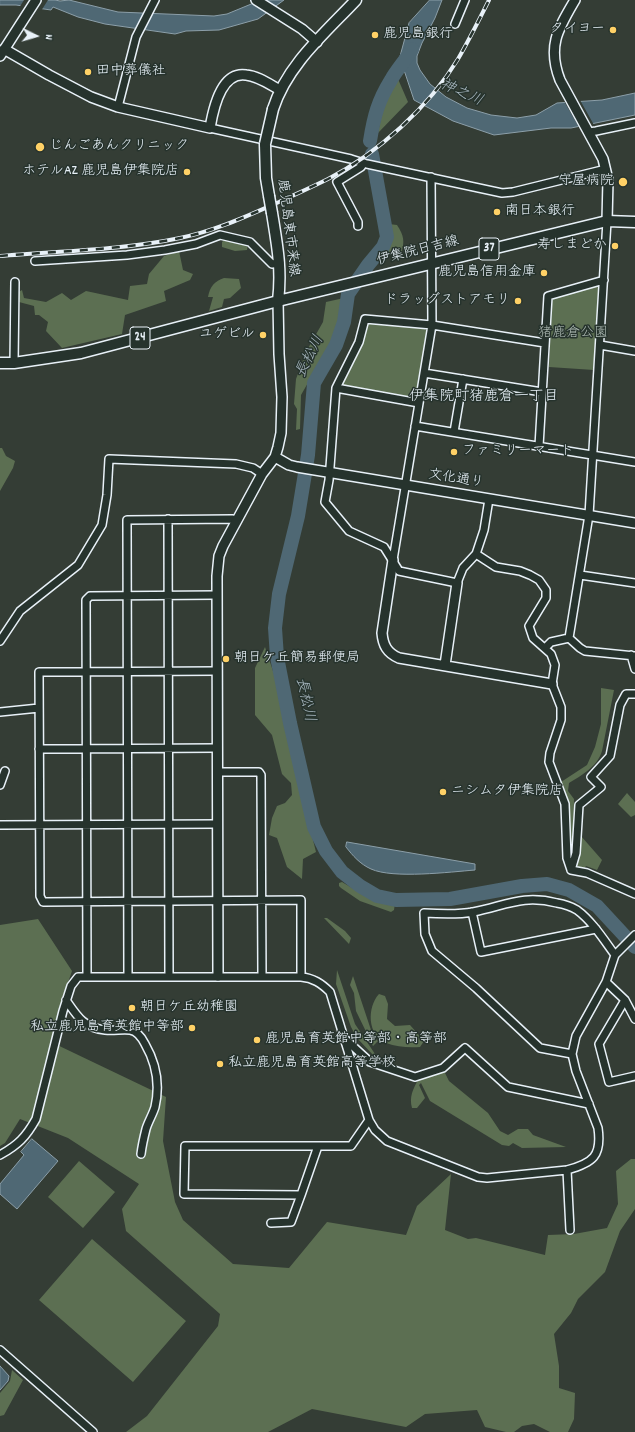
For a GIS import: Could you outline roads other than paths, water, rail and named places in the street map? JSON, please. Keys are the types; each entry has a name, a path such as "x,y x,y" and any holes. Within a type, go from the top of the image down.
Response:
{"main road":[{"name":"鹿児島東市来線","path":"278,301 280,263 265,172 265,144 273,109 280,90 294,68 356,0"},
{"name":"伊集院日吉線","path":"278,301 607,221 635,222"},
{"name":"24","path":"0,363 14,363 81,353 278,301"}],"street":[{"path":"36,0 2,53 91,97 118,107 366,164 502,193 513,192 606,169"},
{"path":"118,107 138,34 155,0"},
{"path":"256,0 302,29 317,42"},
{"path":"455,24 465,0"},
{"path":"569,638 589,515 594,455 608,191 606,169 603,159 556,69 554,44 556,34 575,0"},
{"path":"210,128 214,109 222,88 228,80 234,76 248,75 260,79 280,90"},
{"path":"589,130 596,131 635,123"},
{"path":"358,226 358,222 337,182 366,164"},
{"path":"431,177 432,325 393,560 382,633 383,642 388,651 399,658 552,684"},
{"path":"35,261 165,250 196,244 220,235 250,242 272,264 280,263"},
{"path":"539,446 548,296 604,280"},
{"path":"14,363 15,282"},
{"path":"218,976 217,576 223,546 262,474 275,457 278,447 281,433 282,397 279,354 278,301"},
{"path":"458,583 399,571 384,547 349,530 325,502 328,492 328,472 336,388 359,342 365,320 432,325 545,344"},
{"path":"600,345 635,351"},
{"path":"424,373 542,392"},
{"path":"454,432 462,379"},
{"path":"336,388 419,403"},
{"path":"415,426 635,462"},
{"name":"文化通り","path":"275,457 297,467 635,523"},
{"path":"0,641 20,611 78,565 102,524 109,459 236,464 253,468 262,474"},
{"path":"444,666 458,583 463,568 476,554 484,530 489,499"},
{"path":"168,519 169,976"},
{"path":"128,976 127,520 236,520"},
{"path":"476,554 496,567 526,573 538,580 546,590 546,598 529,626 533,638 545,648 553,658 555,665 552,684 561,708 562,720 550,752 549,762 565,804 567,858 571,870"},
{"path":"580,574 635,584"},
{"path":"87,977 86,600 90,596 217,595"},
{"path":"545,648 551,642 569,638"},
{"path":"569,638 585,651 633,655 635,669"},
{"path":"217,671 39,672 40,896 43,902 301,900 301,977"},
{"path":"571,870 576,852 579,805 601,787 591,777 610,756 622,699 626,694 635,694"},
{"path":"0,712 39,708"},
{"path":"39,749 217,748"},
{"path":"0,786 5,771"},
{"path":"218,772 259,772 261,774 262,976"},
{"path":"0,825 218,824"},
{"path":"571,870 586,873 635,894"},
{"path":"572,1054 540,1048 476,988 432,951 426,934 424,913 451,914 472,912 505,903 525,900 547,900 577,910 596,929 616,953"},
{"path":"472,912 481,952 596,929"},
{"path":"0,1155 22,1141 28,1134 36,1119 66,1000 71,986 78,977 262,976 301,977 315,980 330,992 369,1120 387,1141 478,1177 487,1178 568,1170 580,1166 591,1161 597,1153 599,1137 598,1128 576,1071 572,1054 576,1036 606,982 616,953 635,935"},
{"path":"606,982 624,1000 635,1019"},
{"path":"66,1000 81,1021 92,1028 105,1030 131,1030 144,1041 154,1064 157,1079 157,1093 155,1107 146,1128 140,1154"},
{"path":"624,1000 599,1044 609,1082 635,1076"},
{"path":"345,1038 370,1062 415,1077 443,1068 465,1048 508,1087 589,1104"},
{"path":"301,1195 184,1194 185,1146 351,1146 369,1120"},
{"path":"271,1223 291,1222 318,1146"},
{"path":"568,1170 570,1230"},
{"path":"0,1350 93,1432"}],"water":[{"path":"0,0 69,0 118,12 214,16 227,14 261,0 284,0 258,19 219,30 186,31 175,34 105,24 78,17 53,7 51,10 16,5 0,5"},
{"path":"430,0 442,0 435,18 422,43 417,56 417,63 430,84 446,97 467,108 491,115 517,118 536,115 557,103 602,100 635,93 635,115 571,128 551,128 494,135 453,121 414,100 399,60 409,23"},
{"path":"347,842 475,864 475,870 422,874 393,874 381,872 363,865 357,860 346,847"},
{"path":"32,1139 58,1161 17,1209 0,1194 0,1184 24,1155 21,1152"},
{"path":"0,1366 9,1376 8,1381 0,1390"}],"waterway":[{"name":"長松川","path":"370,141 375,116 383,95 393,76 412,49"},
{"name":"長松川","path":"372,154 387,237 383,247 368,265 348,294 344,322 336,345 314,383 308,455 298,516 279,594 275,628 277,657 290,723 314,827 326,851 342,872 360,886 377,896 396,900 450,899 522,886 547,884 569,890 597,906 635,947"}],"railway":[{"path":"0,256 114,248 158,242 193,235 243,218 328,179 365,156 401,127 417,111 446,77 458,59 489,0"}],"place":[{"name":"タイヨー","path":"613,30"},
{"name":"鹿児島銀行","path":"375,35"},
{"name":"田中葬儀社","path":"88,72"},
{"name":"じんごあんクリニック","path":"40,147"},
{"name":"ホテルAZ 鹿児島伊集院店","path":"187,172"},
{"name":"守屋病院","path":"623,182"},
{"name":"南日本銀行","path":"497,212"},
{"name":"寿しまどか","path":"615,246"},
{"name":"鹿児島信用金庫","path":"544,273"},
{"name":"ドラッグストアモリ","path":"518,301"},
{"name":"ユゲビル","path":"263,335"},
{"name":"ファミリーマート","path":"454,452"},
{"name":"朝日ケ丘簡易郵便局","path":"226,659"},
{"name":"ニシムタ伊集院店","path":"443,792"},
{"name":"朝日ケ丘幼稚園","path":"132,1008"},
{"name":"私立鹿児島育英館中等部","path":"192,1028"},
{"name":"鹿児島育英館中等部・高等部","path":"257,1040"},
{"name":"私立鹿児島育英館高等学校","path":"220,1064"}],"district":[{"name":"伊集院町猪鹿倉一丁目","path":"484,398"}],"water label":[{"name":"神之川","path":"461,94"}],"park label":[{"name":"猪鹿倉公園","path":"573,334"}]}
